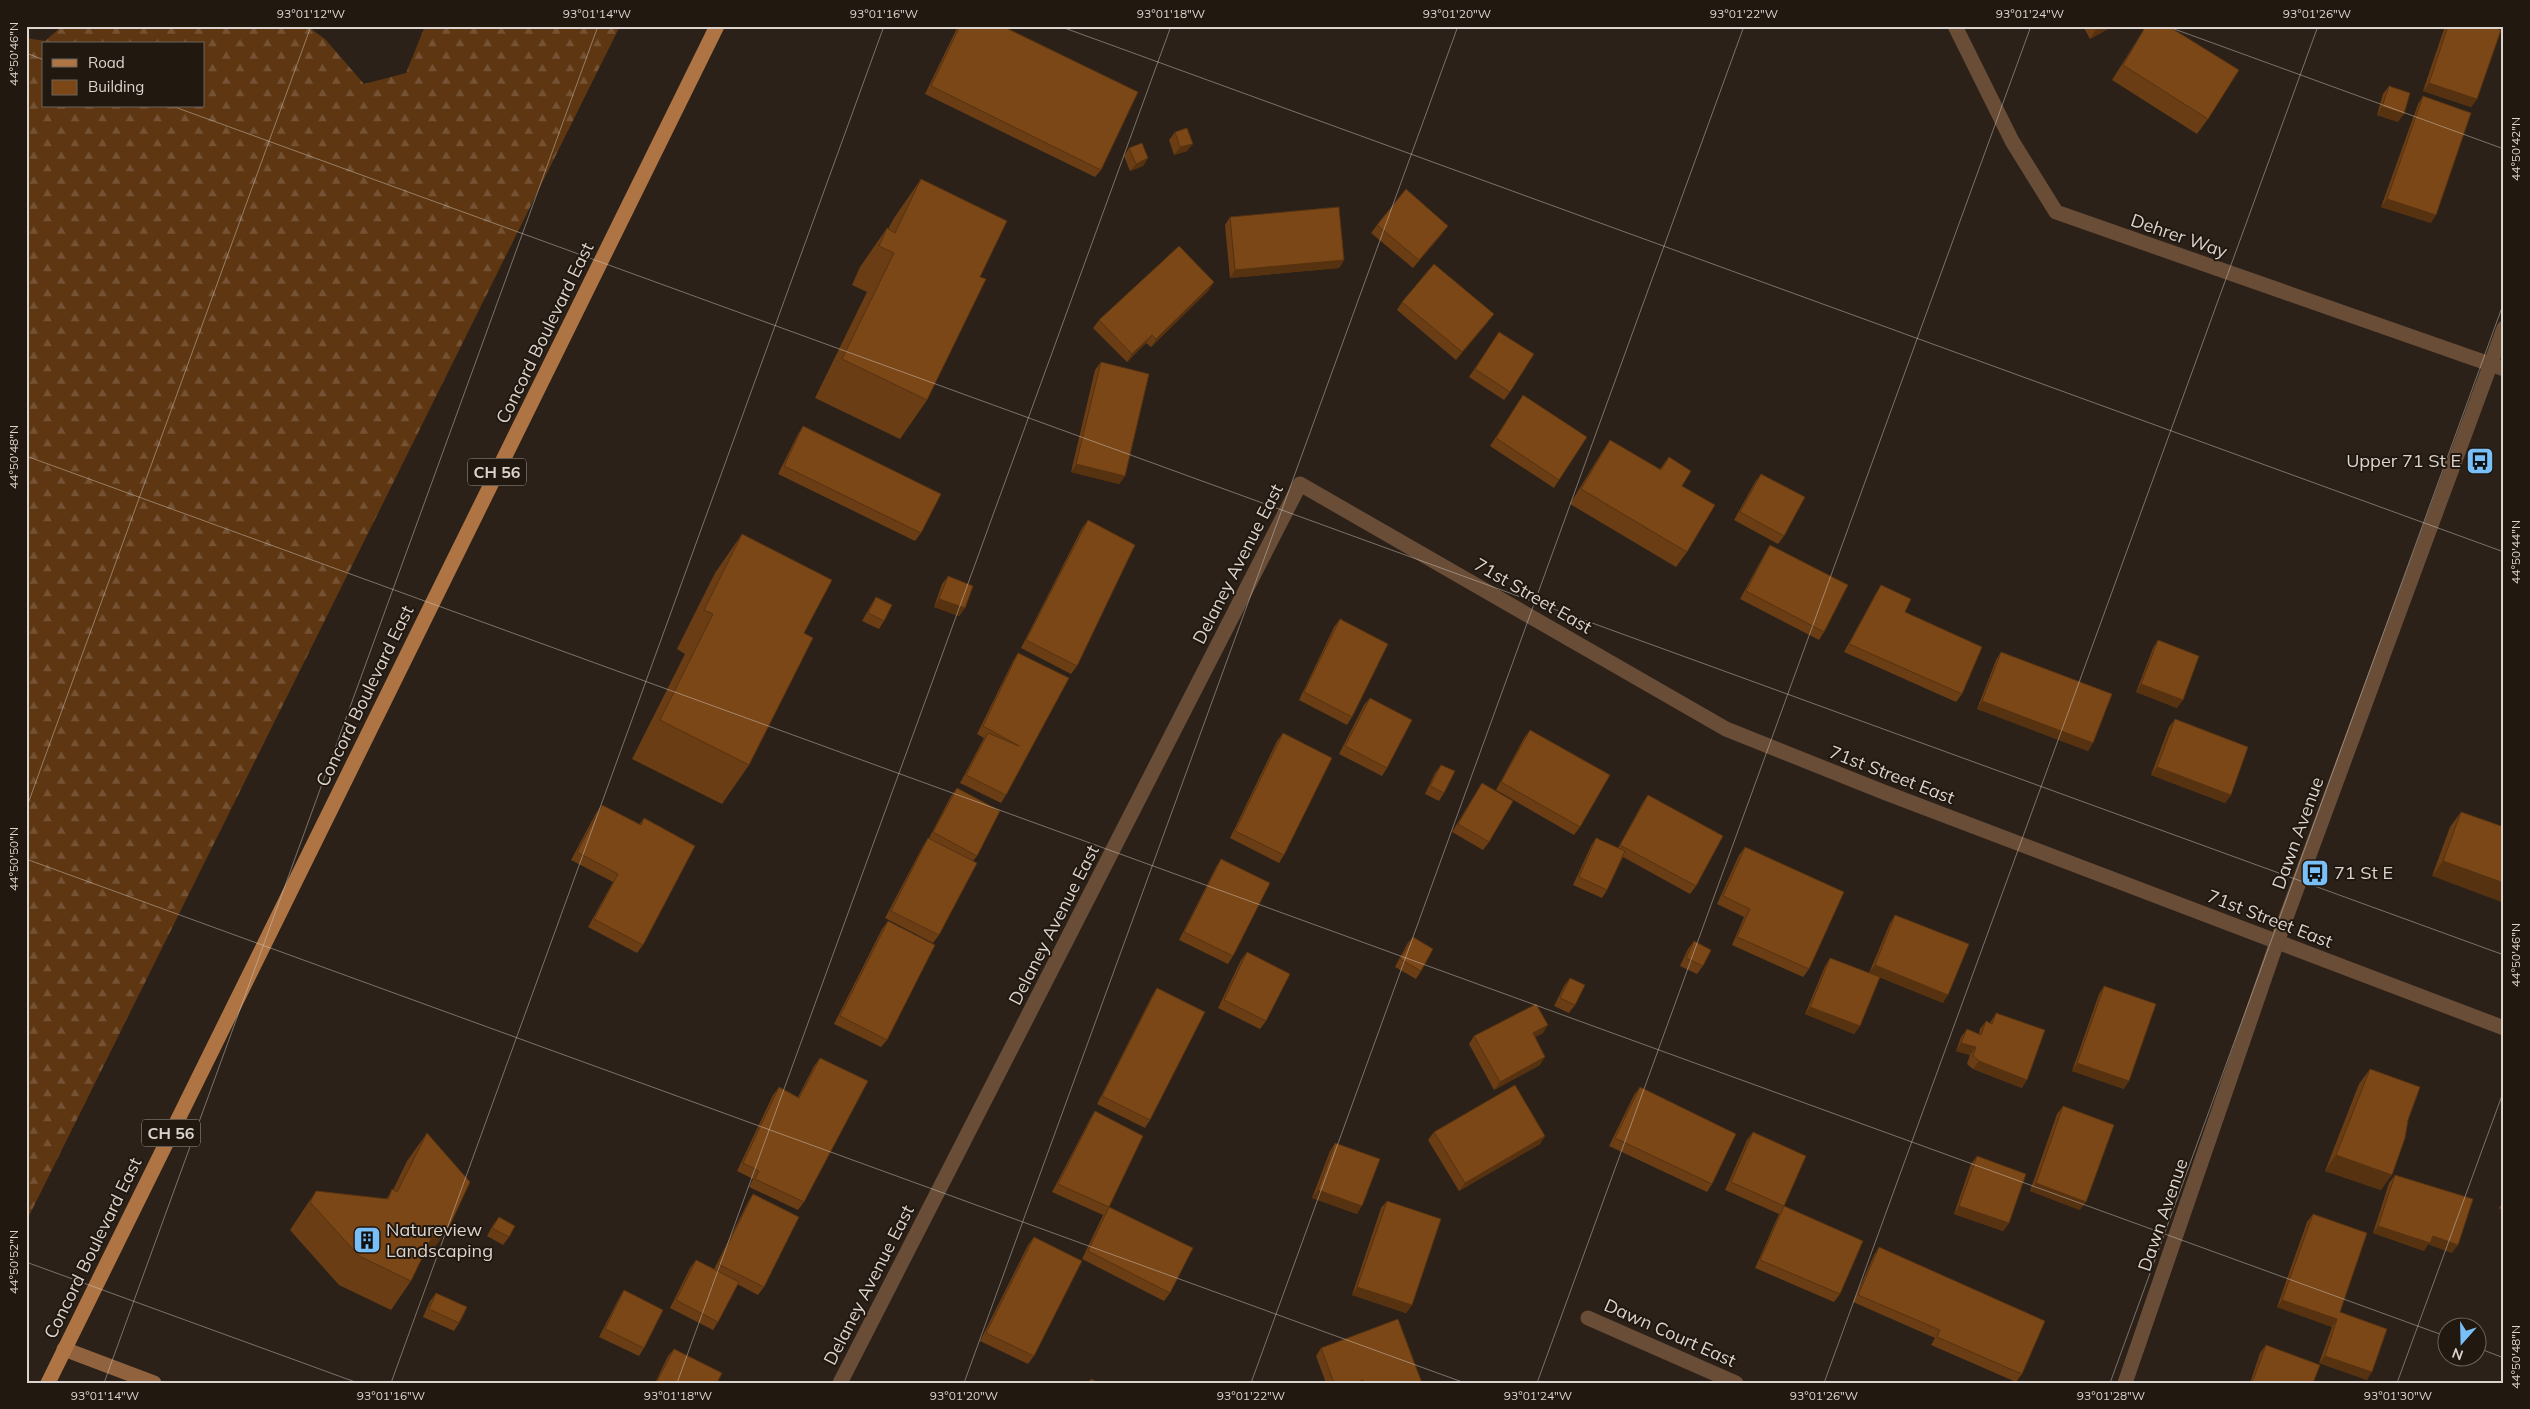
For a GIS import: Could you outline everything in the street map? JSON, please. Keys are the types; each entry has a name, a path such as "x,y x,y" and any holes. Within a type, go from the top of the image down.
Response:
{"main road":[{"name":"Concord Boulevard East","path":"48,1383 717,26"},
{"path":"64,1349 154,1383"}],"street":[{"name":"Dehrer Way","path":"1955,26 2012,140 2056,212 2497,366"},
{"name":"Dawn Avenue","path":"2125,1383 2277,942 2497,366 2504,328"},
{"name":"71st Street East","path":"1300,484 1726,729 1886,793 2504,1028"},
{"name":"Delaney Avenue East","path":"840,1383 1300,484"},
{"name":"Dawn Court East","path":"1588,1318 1736,1383"}],"green space":[{"path":"62,26 307,26 325,39 364,84 406,73 425,26 620,26 26,1222 26,38 45,41"}],"building":[{"path":"960,26 1002,26 1138,92 1101,170 931,86"},
{"path":"2093,26 2104,26 2095,31"},
{"path":"2146,26 2168,26 2239,70 2208,119 2123,65"},
{"path":"2448,26 2491,26 2501,30 2477,99 2429,83"},
{"path":"2389,86 2410,93 2404,114 2382,107"},
{"path":"2423,96 2471,113 2436,215 2387,199"},
{"path":"1187,128 1193,144 1180,147 1175,132"},
{"path":"1142,143 1148,158 1136,164 1129,148"},
{"path":"921,179 1007,221 980,277 986,279 927,400 842,359 894,253 879,246 887,228 895,233"},
{"path":"1406,189 1448,226 1419,260 1377,225"},
{"path":"1339,207 1344,260 1235,270 1230,217"},
{"path":"1179,246 1214,282 1156,339 1152,335 1132,354 1099,320"},
{"path":"1434,264 1494,314 1462,352 1402,302"},
{"path":"1499,332 1534,354 1510,392 1475,369"},
{"path":"1101,362 1149,374 1125,476 1076,464"},
{"path":"1523,395 1587,437 1559,480 1496,438"},
{"path":"803,426 941,494 921,533 784,466"},
{"path":"1610,440 1661,470 1669,457 1691,471 1682,486 1715,505 1687,552 1581,489"},
{"path":"1761,474 1805,497 1784,536 1740,512"},
{"path":"1088,520 1135,545 1077,666 1026,640"},
{"path":"742,534 832,580 804,633 813,638 749,765 660,720 713,614 704,610"},
{"path":"1770,545 1848,585 1824,632 1746,591"},
{"path":"948,576 973,586 965,608 939,599"},
{"path":"1881,585 1911,599 1905,612 1982,647 1962,694 1849,644"},
{"path":"876,597 892,605 884,621 868,613"},
{"path":"1340,619 1388,644 1352,717 1304,692"},
{"path":"2158,640 2199,656 2183,700 2141,684"},
{"path":"2001,652 2112,694 2093,743 1982,701"},
{"path":"1018,653 1069,678 1006,795 966,775 988,733 1019,746 983,726"},
{"path":"1370,698 1412,720 1387,768 1345,746"},
{"path":"2175,719 2248,747 2231,795 2157,767"},
{"path":"1530,730 1610,775 1580,827 1501,782"},
{"path":"1283,733 1332,758 1284,855 1235,831"},
{"path":"1441,765 1455,771 1444,793 1430,786"},
{"path":"1482,783 1513,801 1489,842 1458,824"},
{"path":"957,788 1000,811 977,856 933,832"},
{"path":"1648,795 1723,836 1696,886 1620,845"},
{"path":"602,805 641,825 644,818 695,846 643,945 594,919 618,874 577,852"},
{"path":"2461,812 2504,827 2504,883 2443,861"},
{"path":"928,838 977,863 939,935 891,911"},
{"path":"1596,838 1625,851 1607,890 1579,877"},
{"path":"1745,847 1844,892 1809,969 1737,937 1750,909 1723,896"},
{"path":"1221,859 1270,883 1233,956 1184,932"},
{"path":"1895,915 1969,944 1948,995 1875,965"},
{"path":"888,921 935,945 887,1040 840,1016"},
{"path":"1413,937 1433,949 1421,971 1400,959"},
{"path":"1694,941 1711,950 1703,966 1686,958"},
{"path":"1247,952 1290,974 1266,1021 1224,1000"},
{"path":"1830,958 1880,977 1860,1026 1810,1007"},
{"path":"1570,978 1585,985 1575,1005 1560,998"},
{"path":"2104,986 2156,1004 2129,1081 2077,1063"},
{"path":"1157,988 1205,1012 1150,1120 1102,1096"},
{"path":"1536,1004 1548,1025 1533,1033 1545,1057 1500,1082 1474,1036"},
{"path":"1996,1013 2045,1030 2027,1080 1979,1061 1973,1056 1976,1047 1961,1043 1967,1029 1981,1035 1986,1021 1992,1024"},
{"path":"820,1058 868,1081 804,1202 755,1179 759,1171 743,1163 779,1087 799,1098"},
{"path":"2370,1069 2420,1087 2392,1175 2336,1155"},
{"path":"1515,1085 1545,1136 1465,1183 1434,1132"},
{"path":"1640,1087 1736,1134 1712,1184 1615,1138"},
{"path":"2063,1106 2114,1125 2086,1202 2036,1183"},
{"path":"1095,1111 1143,1136 1109,1207 1058,1184"},
{"path":"1753,1132 1806,1156 1784,1206 1731,1182"},
{"path":"427,1133 470,1182 449,1227 434,1233 411,1281 359,1256 310,1202 316,1191 388,1199 392,1189 397,1192"},
{"path":"1335,1143 1380,1159 1362,1206 1318,1190"},
{"path":"1977,1156 2026,1174 2009,1223 1959,1206"},
{"path":"2395,1175 2473,1199 2458,1245 2433,1236 2430,1243 2378,1226"},
{"path":"753,1194 799,1217 764,1287 718,1264"},
{"path":"1387,1201 1441,1219 1412,1305 1357,1287"},
{"path":"1784,1206 1863,1241 1840,1294 1760,1260"},
{"path":"1109,1207 1193,1248 1170,1293 1088,1251"},
{"path":"2313,1214 2367,1233 2340,1312 2387,1329 2372,1372 2325,1356 2337,1319 2282,1300"},
{"path":"499,1217 515,1226 509,1237 492,1228"},
{"path":"1034,1237 1082,1261 1034,1356 986,1333"},
{"path":"1879,1247 2045,1321 2022,1374 1937,1337 1940,1330 1858,1295"},
{"path":"696,1260 739,1282 718,1322 676,1300"},
{"path":"624,1290 663,1310 644,1348 605,1329"},
{"path":"436,1293 467,1307 459,1323 429,1309"},
{"path":"1398,1319 1422,1383 1364,1383 1363,1380 1357,1383 1334,1383 1321,1348"},
{"path":"2266,1345 2320,1365 2313,1383 2252,1383"},
{"path":"674,1349 722,1373 717,1383 656,1383"},
{"path":"1091,1379 1099,1383 1089,1383"}],"place":[{"name":"Upper 71 St E","path":"2480,461"},
{"name":"71 St E","path":"2315,873"},
{"name":"Natureview Landscaping","path":"367,1240"}]}
